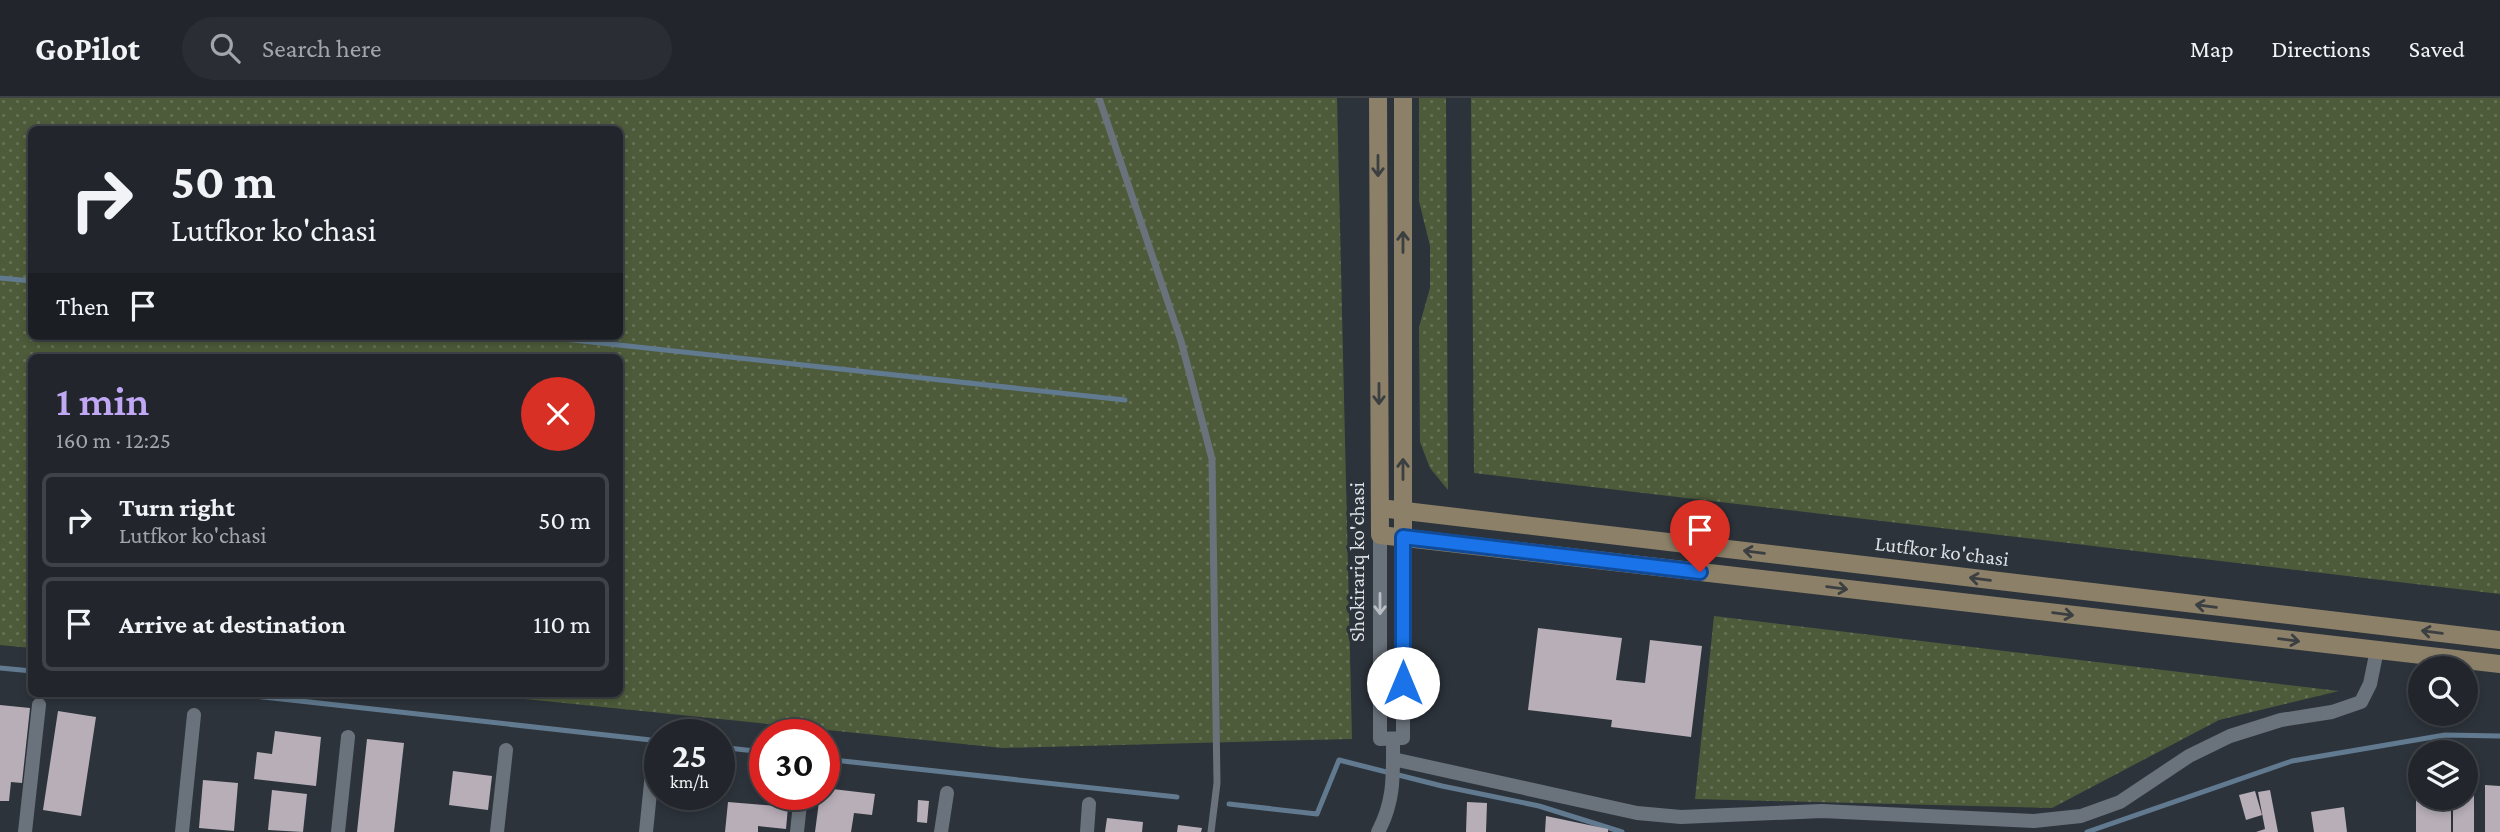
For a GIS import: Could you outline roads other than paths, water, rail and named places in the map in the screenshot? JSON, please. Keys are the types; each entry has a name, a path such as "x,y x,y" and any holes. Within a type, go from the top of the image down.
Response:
{"main road":[{"name":"Shokirariq ko'chasi","path":"1378,98 1380,536"},
{"path":"1403,98 1403,537"},
{"name":"Lutfkor ko'chasi","path":"1380,508 2500,640"},
{"path":"1380,536 2500,664"}],"street":[{"name":"Shokirariq ko'chasi","path":"1380,536 1380,739 1393,739"},
{"path":"1378,832 1387,815 1393,790 1393,739 1403,738 1403,537"},
{"path":"1393,759 1637,813 1681,817 1822,811 2034,821 2081,816 2120,802 2189,756 2230,736 2281,720 2332,712 2361,702 2370,684 2377,650"},
{"path":"25,832 39,705"},
{"path":"181,832 194,715"},
{"path":"338,832 348,737"},
{"path":"497,832 506,750"},
{"path":"941,832 947,793"},
{"path":"1087,832 1089,804"},
{"path":"646,832 648,810"},
{"path":"796,832 799,810"}],"lane":[{"path":"1099,98 1181,341 1212,460 1217,783 1212,832"}],"waterway":[{"path":"0,278 28,281"},
{"path":"573,340 1125,400"},
{"path":"0,668 28,671"},
{"path":"264,697 644,739"},
{"path":"2087,832 2292,761 2445,735 2500,736"},
{"path":"735,749 749,750"},
{"path":"1229,804 1317,814 1339,760 1442,786 1539,806 1622,832"},
{"path":"840,761 1177,797"}]}
